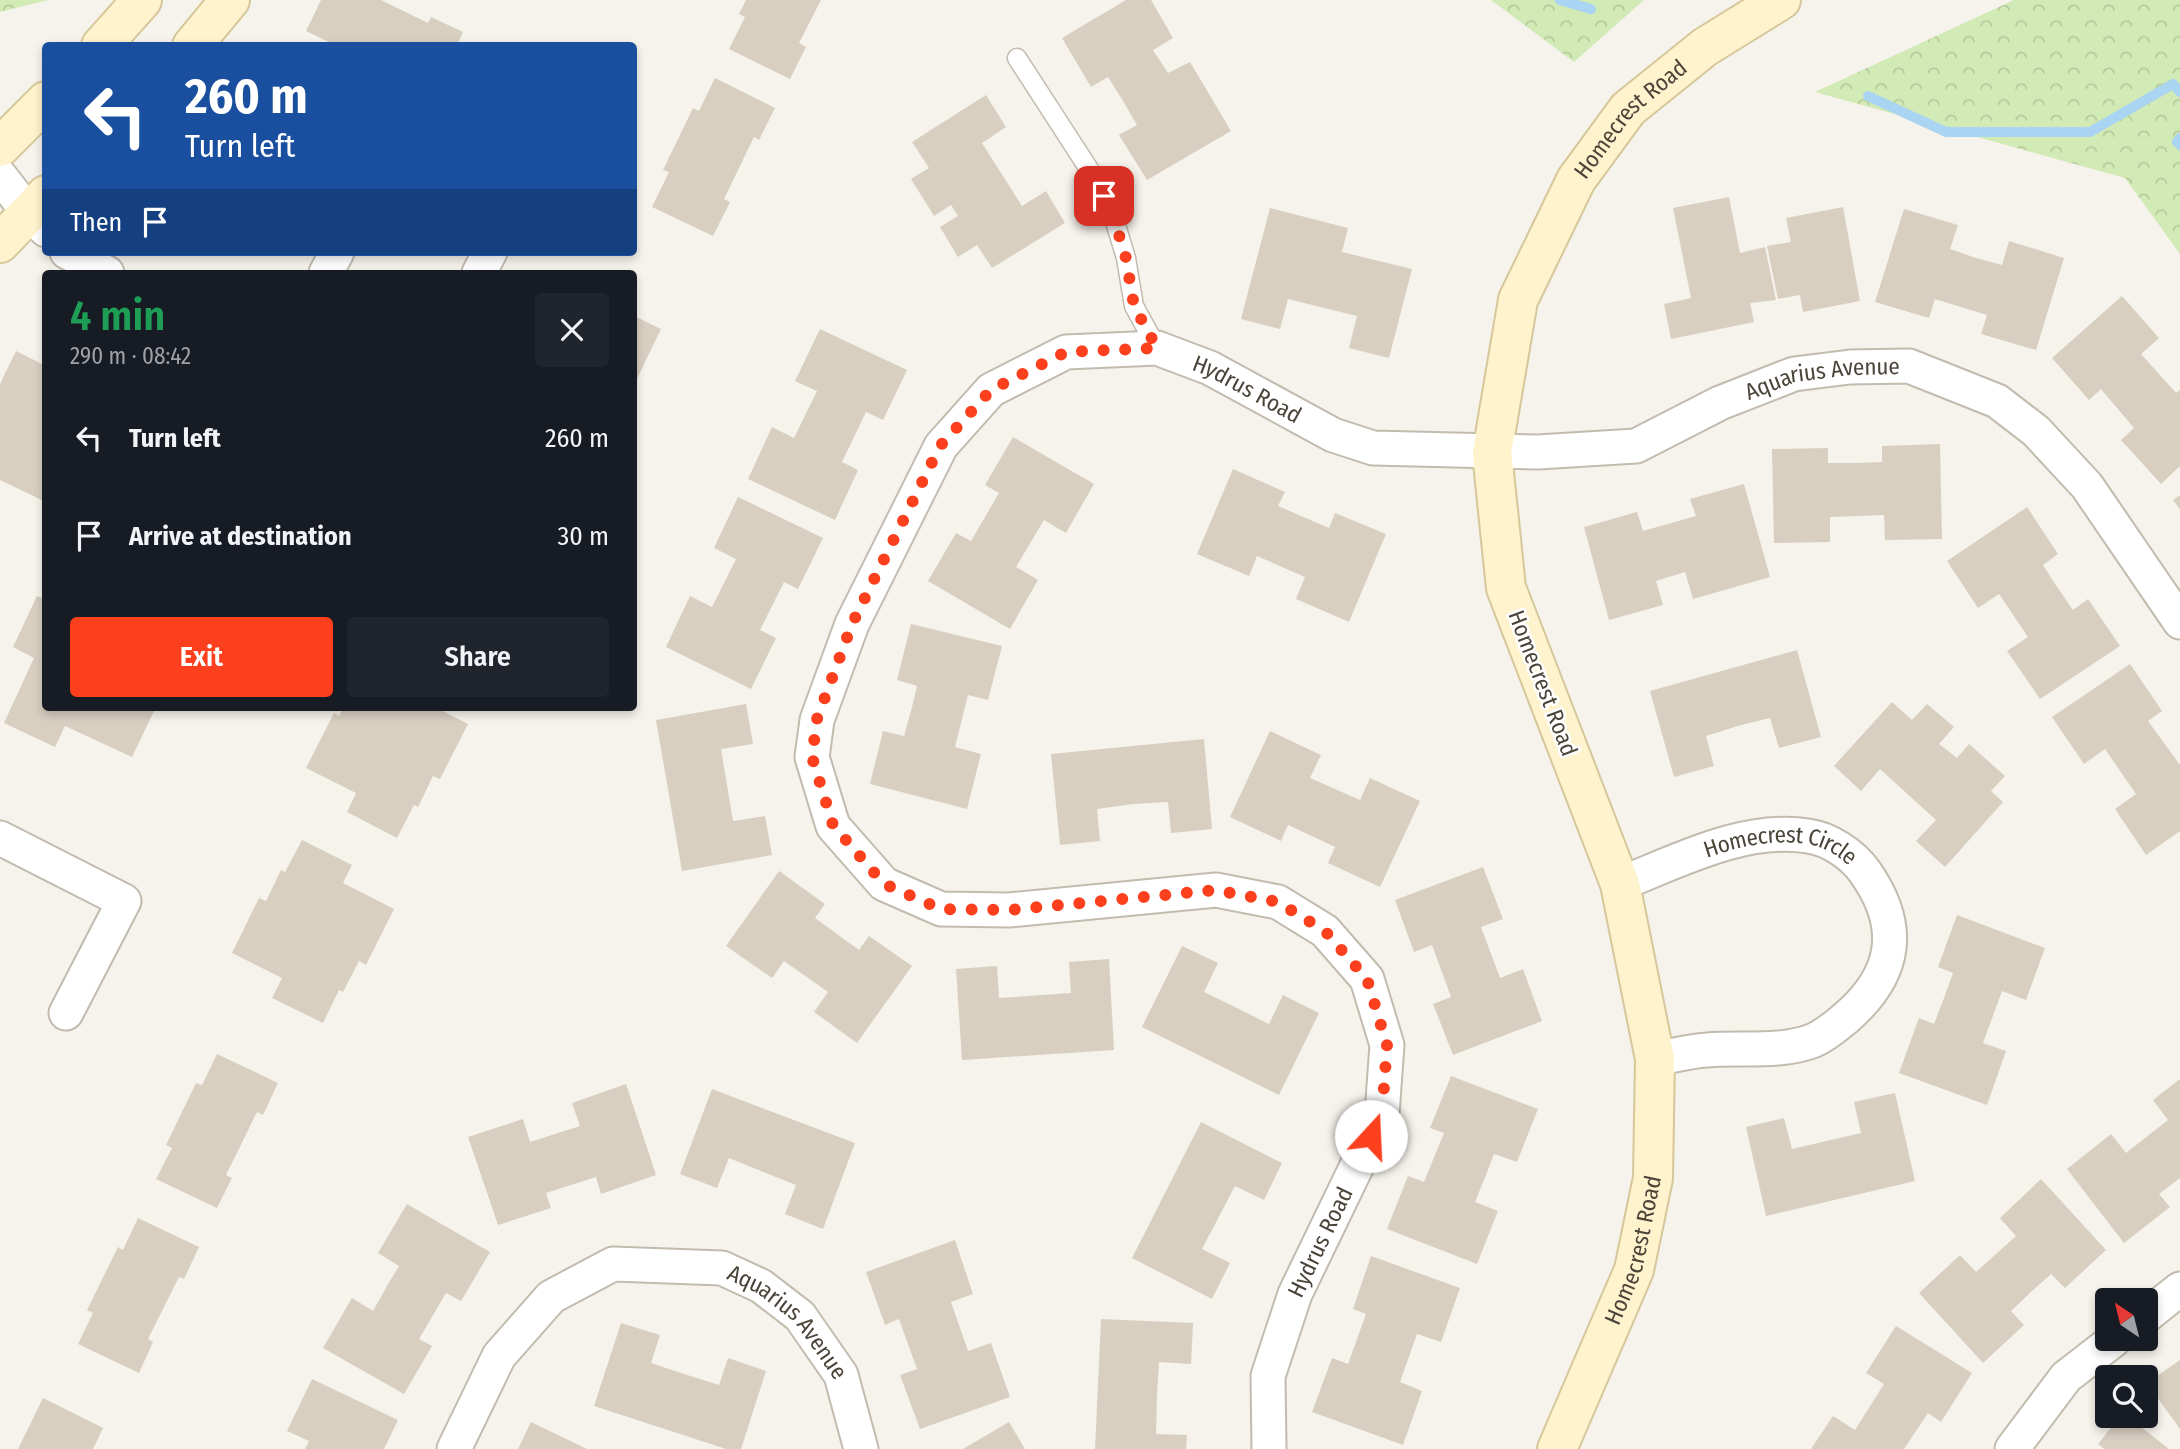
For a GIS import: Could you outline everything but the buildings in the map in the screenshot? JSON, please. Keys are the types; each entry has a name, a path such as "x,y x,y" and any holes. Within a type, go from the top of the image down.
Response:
{"street":[{"path":"105,42 142,0"},
{"path":"195,42 230,0"},
{"name":"Homecrest Road","path":"1557,1449 1634,1270 1653,1178 1655,1059 1620,884 1506,588 1492,453 1518,300 1576,180 1628,109 1705,47 1781,0"},
{"path":"0,147 42,105"},
{"path":"0,176 40,213 0,243"},
{"path":"75,256 101,270"},
{"name":"Hydrus Road","path":"1269,1449 1268,1376 1295,1294 1382,1114 1387,1045 1367,979 1325,931 1278,902 1216,890 1009,910 941,909 884,884 833,825 812,757 817,719 852,624 940,446 991,390 1066,352 1157,348 1210,368 1333,435 1373,448 1492,453"},
{"name":"Aquarius Avenue","path":"1492,453 1636,446 1720,402 1794,374 1850,367 1909,366 1997,401 2036,431 2087,486 2180,622"},
{"name":"Homecrest Circle","path":"1620,884 1718,846 1756,837 1794,834 1812,836 1848,854 1868,877 1886,909 1890,932 1888,955 1878,982 1858,1007 1813,1041 1787,1046 1704,1050 1655,1059"},
{"path":"0,838 124,901 66,1013"},
{"name":"Aquarius Avenue","path":"454,1449 499,1356 551,1297 613,1264 722,1268 761,1286 800,1316 841,1376 861,1449"},
{"path":"2158,1306 2180,1289"},
{"path":"2012,1449 2066,1377 2100,1351"}],"lane":[{"path":"1017,58 1096,180 1112,212 1126,258 1134,306 1157,348"}],"green space":[{"path":"0,0 48,0 0,12"},
{"path":"1491,0 1644,0 1574,62"},
{"path":"2014,0 2180,0 2180,254 2125,178 1815,92"}],"waterway":[{"path":"1560,0 1591,9"},
{"path":"1868,96 1946,132 2090,132 2173,84 2180,92"},
{"path":"2180,138 2177,142 2180,145"}],"route":[{"path":"1104,196 1112,212 1126,258 1134,306 1157,348 1066,352 991,390 940,446 852,624 817,719 812,757 833,825 884,884 941,909 1009,910 1216,890 1278,902 1325,931 1367,979 1387,1045 1382,1114 1371,1136"}]}
